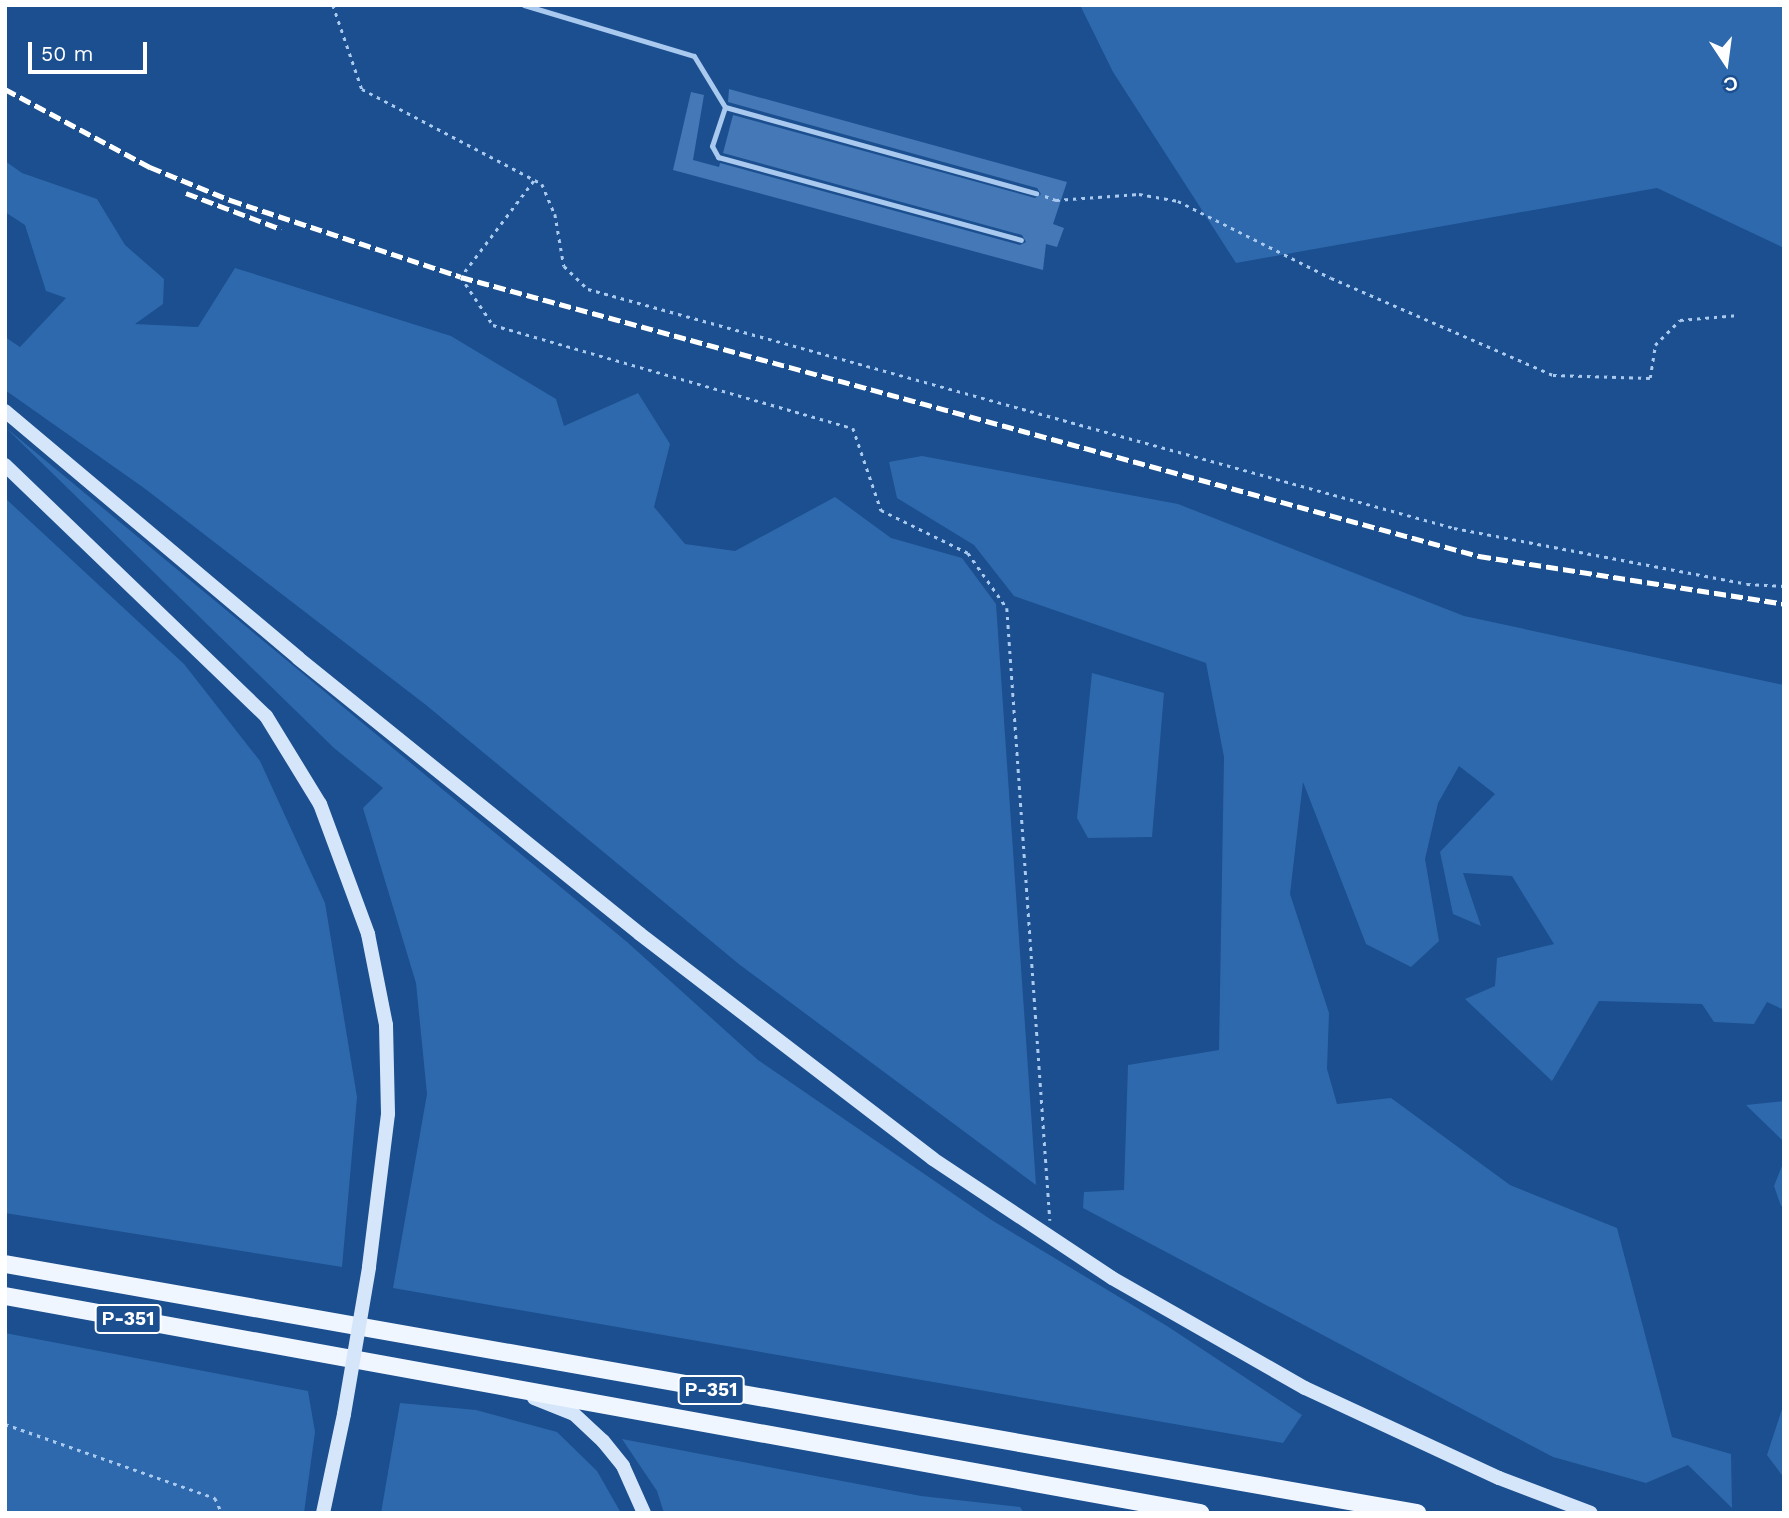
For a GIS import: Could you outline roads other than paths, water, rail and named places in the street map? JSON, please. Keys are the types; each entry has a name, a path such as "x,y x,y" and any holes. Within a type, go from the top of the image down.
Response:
{"main road":[{"path":"5,411 298,658 640,934 933,1159 1112,1278 1305,1388 1499,1478 1591,1513"},
{"path":"5,465 266,716 320,804 368,934 386,1025 388,1114 369,1267 344,1414 323,1513"},
{"name":"Р-351","path":"5,1264 1418,1513"},
{"name":"Р-351","path":"5,1296 1200,1513"},
{"path":"486,1384 543,1401 579,1419 623,1466 644,1513"}],"lane":[{"path":"524,5 694,56 725,107 1036,193"},
{"path":"725,107 712,146 718,157 1021,240"}],"railway":[{"path":"5,89 150,167 230,200 461,277 1479,556 1784,604"},
{"path":"186,193 281,229"}]}
